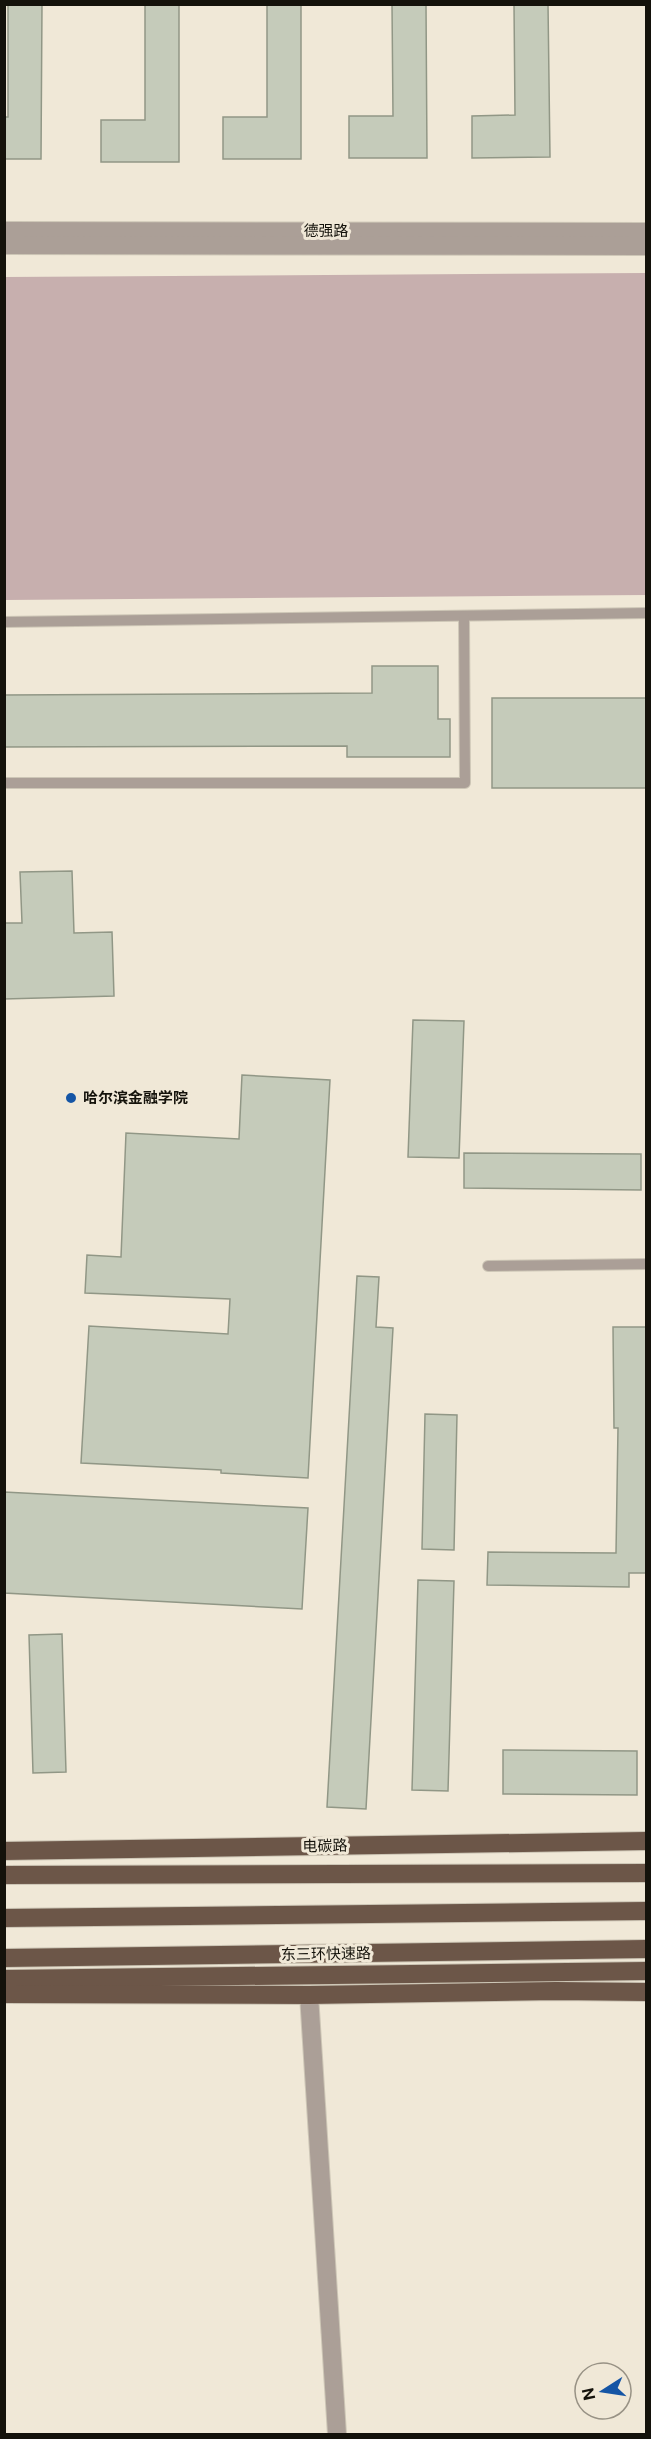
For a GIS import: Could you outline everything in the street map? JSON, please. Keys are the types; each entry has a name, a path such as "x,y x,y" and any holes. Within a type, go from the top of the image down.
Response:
{"highway":[{"name":"电碳路","path":"4,1851 646,1841"},
{"path":"4,1875 646,1872"},
{"path":"4,1918 646,1911"},
{"name":"东三环快速路","path":"4,1958 646,1949"},
{"path":"4,1979 646,1971"},
{"path":"4,1994 309,1995 556,1991 646,1992"}],"street":[{"name":"德强路","path":"4,231 646,232"},
{"name":"德强路","path":"4,245 646,246"},
{"path":"309,1995 337,2434"}],"lane":[{"path":"4,622 646,613"},
{"path":"4,783 465,783 464,616"},
{"path":"488,1266 646,1264"}],"shaded area":[{"path":"646,273 646,595 5,600 5,277"}],"building":[{"path":"8,4 42,4 41,159 4,159 4,117 8,117"},
{"path":"145,4 179,4 179,162 101,162 101,120 145,120"},
{"path":"267,4 301,4 301,159 223,159 223,117 267,117"},
{"path":"392,4 426,4 427,158 349,158 349,116 393,116"},
{"path":"514,4 548,4 550,157 472,158 472,116 515,115"},
{"path":"372,666 438,666 438,719 450,719 450,757 347,757 347,746 4,747 4,695 372,693"},
{"path":"492,698 646,698 646,788 492,788"},
{"path":"72,871 74,933 112,932 114,996 4,999 4,923 22,923 20,872"},
{"path":"413,1020 464,1021 459,1158 408,1157"},
{"path":"242,1075 330,1080 308,1478 221,1473 221,1470 81,1463 89,1326 228,1334 230,1299 85,1293 87,1255 121,1257 126,1133 239,1139"},
{"path":"464,1153 641,1154 641,1190 464,1188"},
{"path":"357,1276 379,1277 376,1327 393,1328 366,1809 327,1807"},
{"path":"613,1327 646,1327 646,1573 629,1573 629,1587 487,1585 488,1552 616,1553 618,1428 614,1428"},
{"path":"425,1414 457,1415 454,1550 422,1549"},
{"path":"4,1492 308,1508 302,1609 4,1593"},
{"path":"418,1580 454,1581 448,1791 412,1790"},
{"path":"62,1634 66,1772 33,1773 29,1635"},
{"path":"503,1750 637,1751 637,1795 503,1794"}],"place":[{"name":"哈尔滨金融学院","path":"71,1098"}]}
